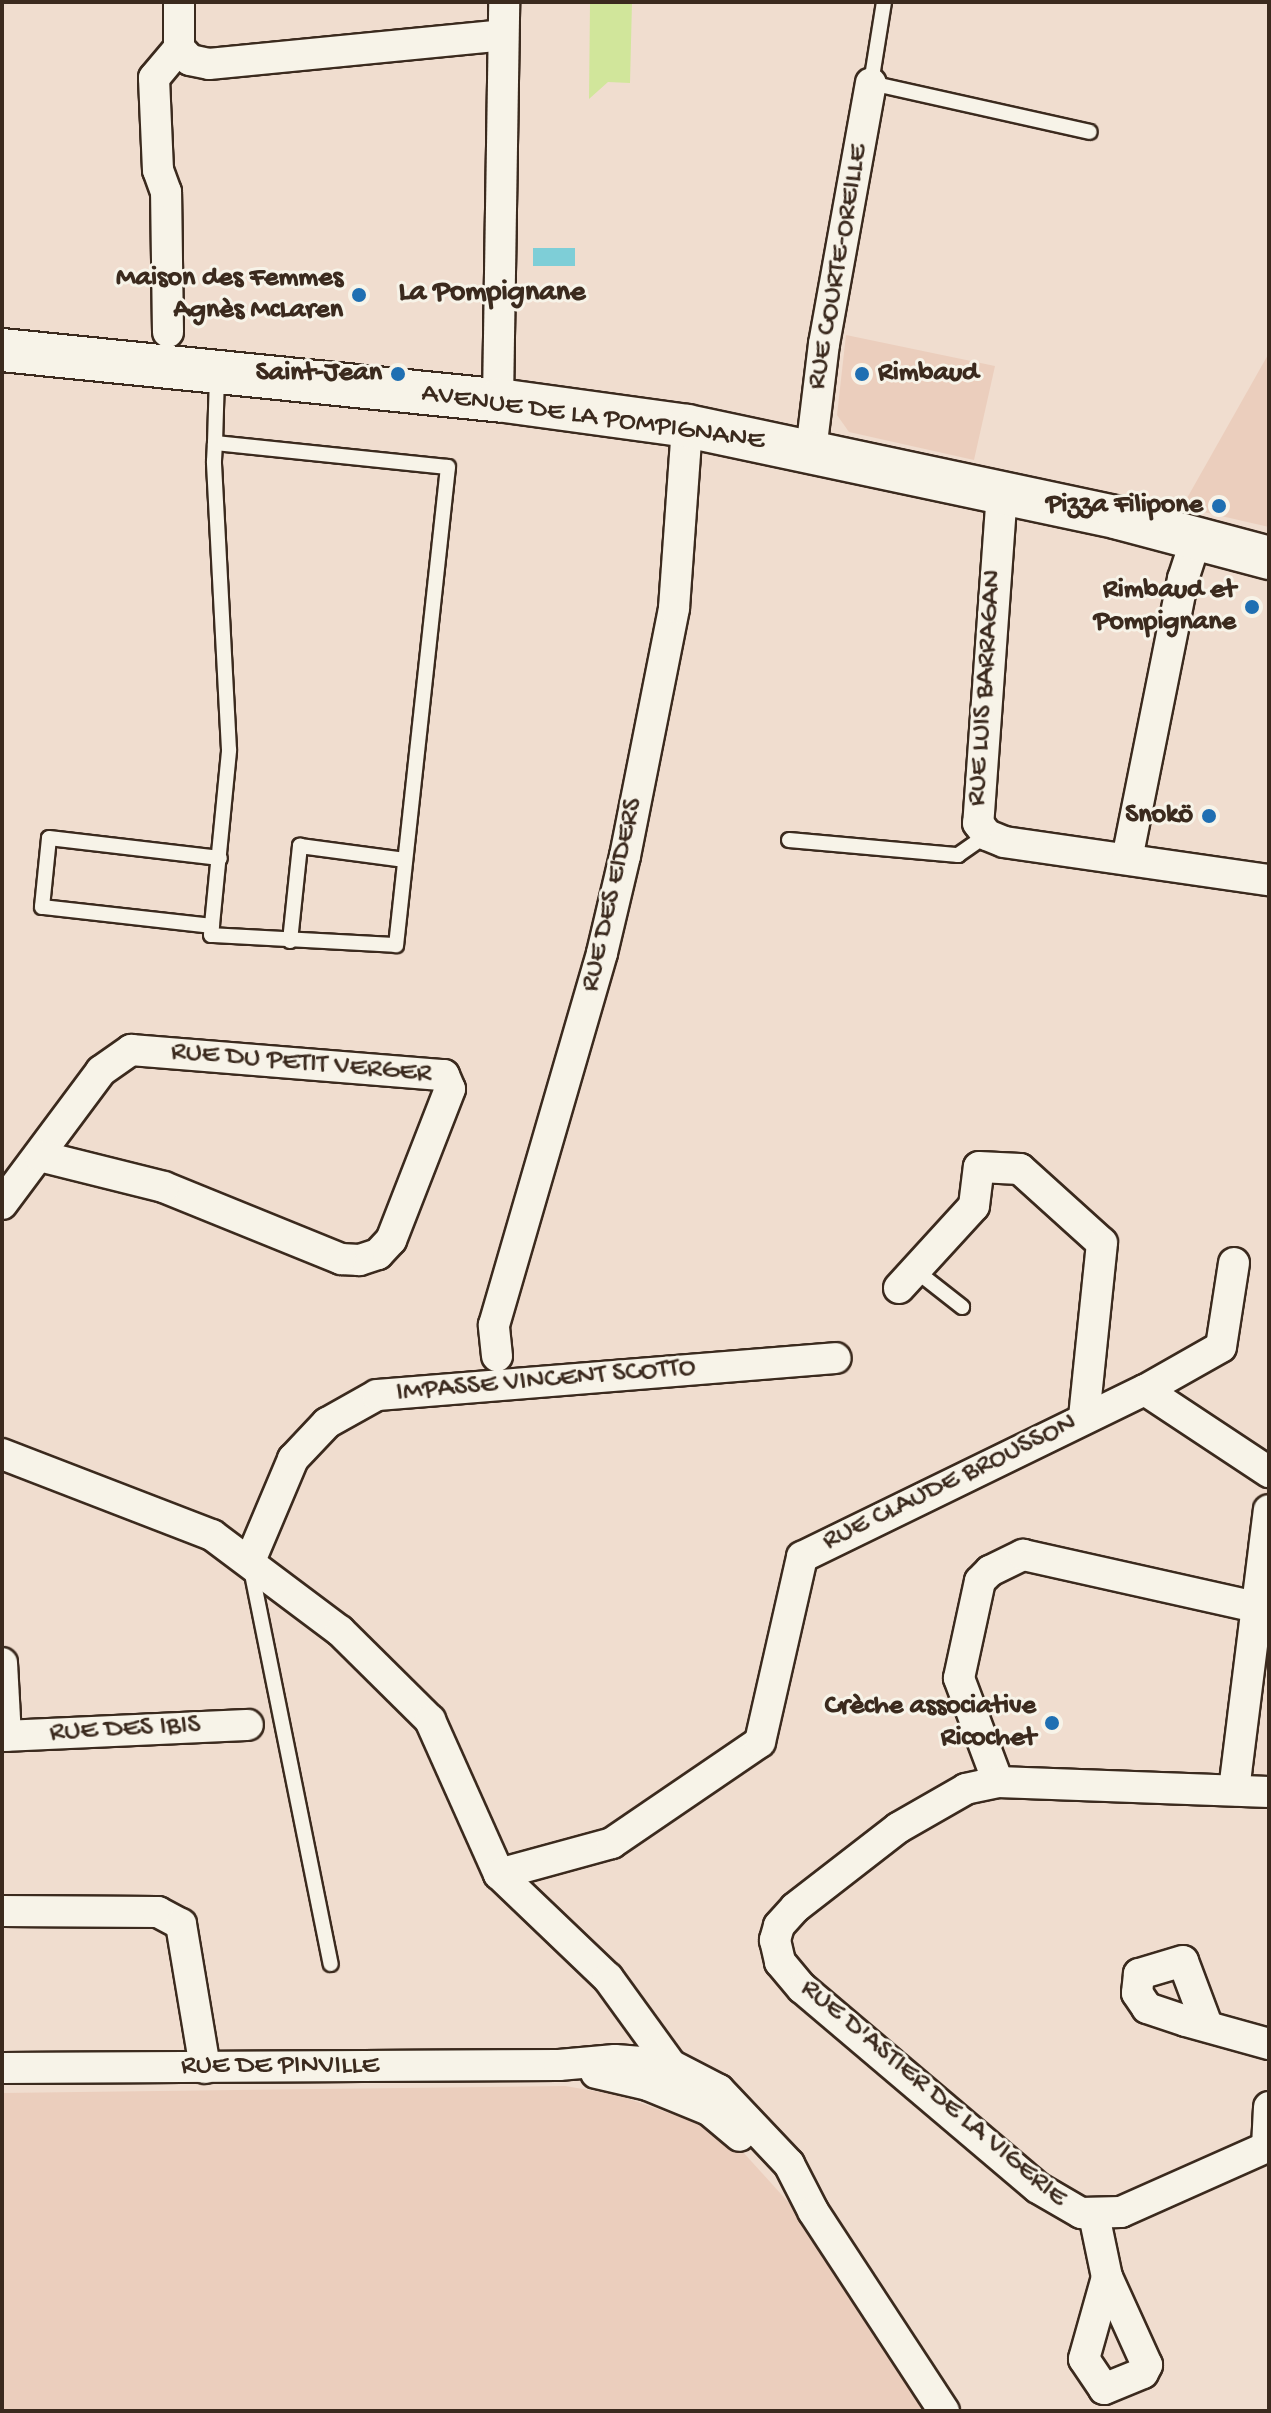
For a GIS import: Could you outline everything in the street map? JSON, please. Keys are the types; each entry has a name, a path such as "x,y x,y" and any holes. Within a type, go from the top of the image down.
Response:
{"main road":[{"name":"AVENUE DE LA POMPIGNANE","path":"2,350 498,400 687,426 1002,492 1269,558"}],"street":[{"path":"168,332 166,192 158,170 154,78 179,48 179,2"},
{"path":"498,400 504,263 504,2"},
{"path":"179,48 190,60 209,64 503,35"},
{"name":"RUE COURTE-OREILLE","path":"811,451 824,344 871,83"},
{"name":"RUE DES EIDERS","path":"497,1356 494,1325 602,953 625,856 674,608 687,426"},
{"name":"RUE LUIS BARRAGAN","path":"1002,492 975,810 987,835 1269,880"},
{"path":"1127,859 1183,579 1196,539"},
{"name":"RUE DU PETIT VERGER","path":"2,1204 101,1071 131,1050 444,1075 450,1089 391,1240 378,1254 359,1260 341,1259 164,1187 40,1156"},
{"path":"907,1279 974,1206 979,1167 1020,1169 1097,1234 1102,1243 1084,1417"},
{"name":"RUE CLAUDE BROUSSON","path":"499,1874 612,1843 760,1742 802,1557 1084,1417 1145,1390 1221,1347 1234,1263"},
{"name":"IMPASSE VINCENT SCOTTO","path":"250,1561 293,1459 327,1423 377,1395 836,1358"},
{"path":"1145,1390 1269,1472"},
{"path":"2,1454 203,1531 250,1561 340,1631 430,1720 499,1874 608,1978 623,2005 709,2110"},
{"path":"1234,1790 1269,1510"},
{"path":"998,1782 959,1678 980,1581 990,1571 1023,1555 1255,1607"},
{"path":"2,1663 4,1736"},
{"name":"RUE DES IBIS","path":"4,1736 248,1725"},
{"name":"RUE D'ASTIER DE LA VIGERIE","path":"1268,2146 1121,2212 1094,2215 1065,2207 1038,2188 802,1988 783,1968 775,1948 783,1921 898,1828 935,1803 998,1782 1269,1792"},
{"path":"2,1911 158,1912 181,1924 205,2068"},
{"path":"615,2060 623,2005"},
{"path":"1207,2025 1269,2044"},
{"name":"RUE DE PINVILLE","path":"2,2068 559,2065 615,2060 669,2064 719,2090 759,2128 789,2164 813,2211 944,2411"},
{"name":"RUE DE PINVILLE","path":"559,2065 648,2085 709,2110 762,2155 813,2211"},
{"path":"1268,2146 1269,2107"},
{"path":"1094,2215 1107,2277"}],"lane":[{"name":"RUE COURTE-OREILLE","path":"871,83 884,2"},
{"path":"871,83 1090,132"},
{"path":"215,443 448,467 396,945 211,935 229,750 215,443 217,372"},
{"path":"789,840 946,856 971,849 987,835"},
{"path":"212,926 42,907 49,838 220,858"},
{"path":"290,941 300,846 405,860"},
{"path":"907,1279 962,1307"},
{"path":"250,1561 331,1964"}],"shaded area":[{"path":"846,335 995,366 974,460 849,432 837,415"},
{"path":"1269,353 1269,527 1182,507"},
{"path":"565,2086 618,2095 694,2122 742,2151 790,2204 923,2411 2,2411 2,2093"}],"green space":[{"path":"590,2 632,2 630,83 608,82 589,99"}],"water":[{"path":"533,248 575,248 575,266 533,266"}],"place":[{"name":"Maison des Femmes Agnès McLaren","path":"359,295"},
{"name":"Saint-Jean","path":"398,374"},
{"name":"Rimbaud","path":"862,374"},
{"name":"Pizza Filipone","path":"1219,506"},
{"name":"Rimbaud et Pompignane","path":"1252,607"},
{"name":"Snokö","path":"1209,816"},
{"name":"Crèche associative Ricochet","path":"1052,1723"}],"district":[{"name":"La Pompignane","path":"492,294"}]}
